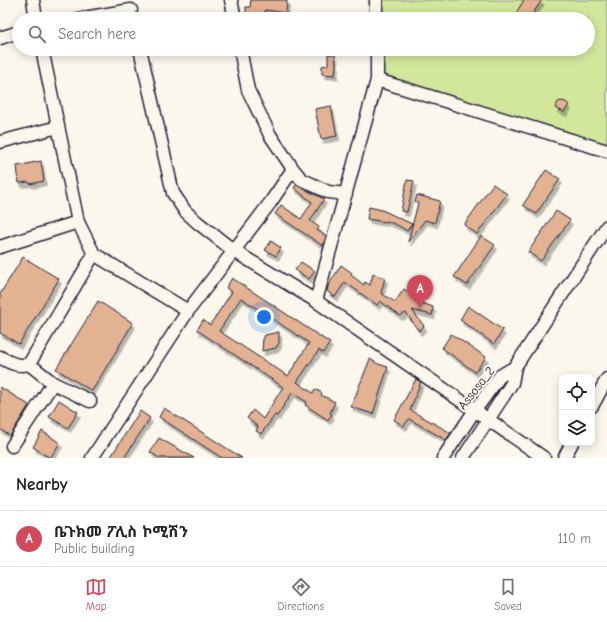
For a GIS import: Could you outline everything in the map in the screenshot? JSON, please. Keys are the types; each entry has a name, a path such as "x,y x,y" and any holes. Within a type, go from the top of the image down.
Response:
{"street":[{"path":"33,0 35,12"},
{"path":"231,0 234,12"},
{"path":"376,0 376,12"},
{"path":"119,12 131,10"},
{"path":"0,38 12,34"},
{"path":"43,56 78,222 94,254 188,311"},
{"path":"142,56 173,193 185,211 234,251 316,301 544,458"},
{"path":"241,56 248,90 270,135 293,169 301,179 328,192 346,194"},
{"path":"316,301 377,80 377,56"},
{"path":"377,80 607,151"},
{"path":"0,142 58,127"},
{"path":"92,458 188,311 270,203 293,169"},
{"path":"0,247 78,222"},
{"path":"515,366 607,226"},
{"path":"29,364 94,254"},
{"path":"0,357 10,363 23,365 29,364 53,383 90,401"},
{"name":"Assosa_2","path":"443,458 500,376 515,366"},
{"name":"Assosa_2","path":"463,458 512,382 515,366"},
{"path":"12,446 53,383"},
{"path":"595,401 606,383"},
{"path":"564,458 570,446"}],"green space":[{"path":"377,0 607,0 607,151 379,80 378,56 595,56 595,12 378,12"}],"building":[{"path":"251,0 287,0 286,12 265,10 265,12 246,12 246,7 250,7"},
{"path":"524,0 542,0 534,12 517,12"},
{"path":"328,56 335,56 335,75 322,74 322,66 328,65"},
{"path":"558,102 566,102 569,105 564,112 555,108"},
{"path":"331,106 337,136 321,139 315,109"},
{"path":"41,161 44,181 30,184 29,182 19,183 17,166"},
{"path":"546,170 560,179 536,214 523,205"},
{"path":"407,180 414,181 407,212 401,211"},
{"path":"493,184 507,194 477,234 464,225"},
{"path":"296,185 324,199 310,221 319,227 317,230 326,236 323,246 275,214 281,205 301,219 312,202 294,188"},
{"path":"417,195 440,201 435,223 425,220 408,242 418,203 415,202"},
{"path":"369,207 382,210 412,224 407,231 387,221 367,219"},
{"path":"556,211 570,220 541,261 528,252"},
{"path":"481,236 495,245 467,285 454,277"},
{"path":"271,241 281,248 276,256 265,250"},
{"path":"23,257 59,279 19,344 0,333 0,294"},
{"path":"301,262 315,271 309,279 295,270"},
{"path":"341,265 364,285 365,282 370,285 373,274 385,278 381,293 395,302 404,289 414,296 414,300 433,307 432,315 412,310 424,326 419,331 406,313 400,316 380,301 377,305 345,282 335,297 327,291 328,286"},
{"path":"232,278 330,343 323,353 319,350 297,382 313,393 315,389 322,393 321,395 335,402 330,413 332,414 328,420 305,405 307,402 292,393 277,416 275,415 261,434 256,431 258,427 247,418 253,410 263,419 283,387 197,330 203,320 210,325 232,292 226,288","holes":["241,298 309,343 288,376 219,331"]},
{"path":"98,301 133,323 92,391 56,369"},
{"path":"468,306 503,330 494,344 460,320"},
{"path":"279,332 279,343 276,348 262,351 263,339 265,335"},
{"path":"451,334 486,357 475,372 442,348"},
{"path":"370,359 378,364 388,367 373,414 351,407"},
{"path":"416,379 421,382 410,410 451,433 446,440 409,419 404,426 394,420"},
{"path":"0,387 29,405 10,436 0,429"},
{"path":"59,400 78,412 68,428 49,417"},
{"path":"164,408 242,458 222,458 159,417"},
{"path":"140,411 150,418 124,458 110,458"},
{"path":"42,431 60,443 50,458 33,447"},
{"path":"159,438 194,458 159,458 150,452"}],"place":[{"name":"ቤጉክመ ፖሊስ ኮሚሽን","path":"420,308"}]}
